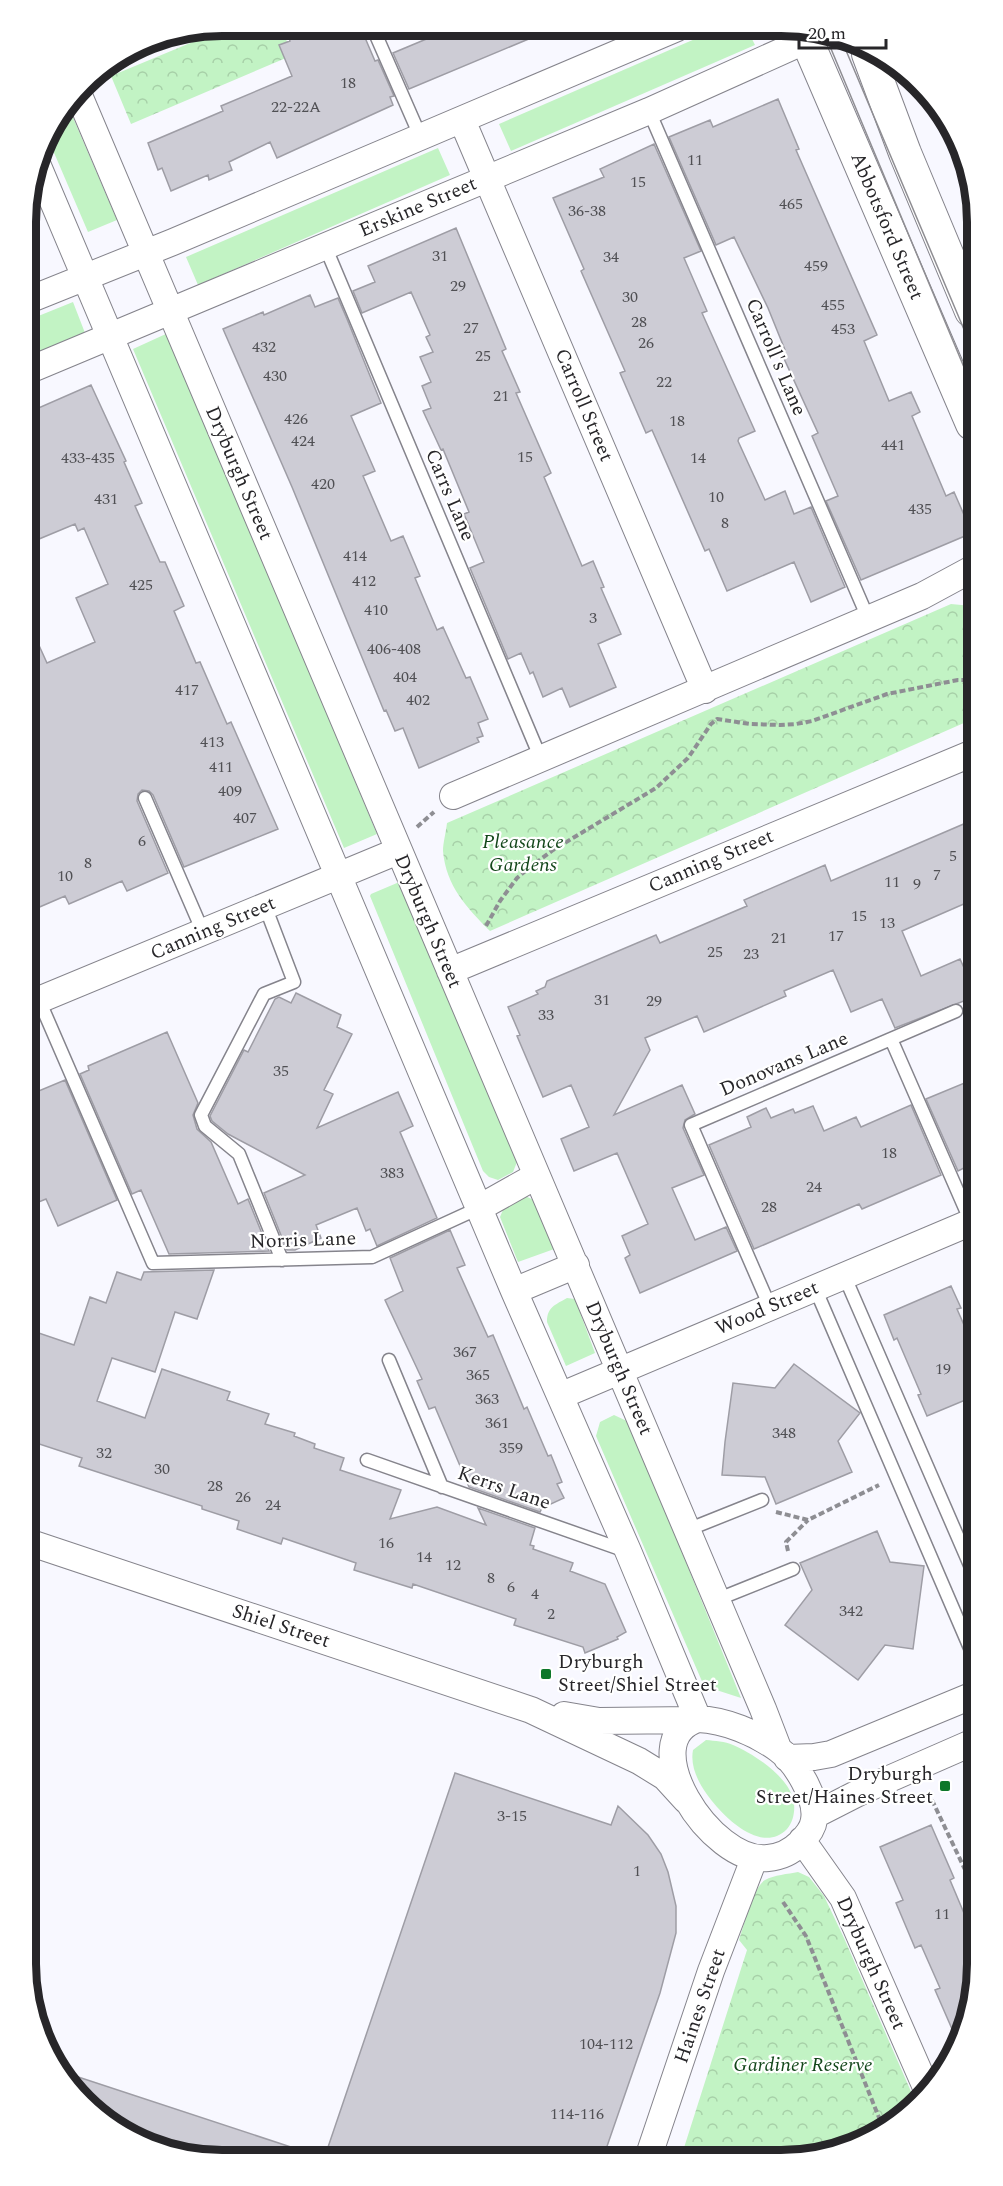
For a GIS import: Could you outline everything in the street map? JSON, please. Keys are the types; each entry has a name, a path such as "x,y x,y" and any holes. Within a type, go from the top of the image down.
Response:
{"street":[{"path":"36,297 421,138 654,36"},
{"name":"Erskine Street","path":"36,367 649,111 804,38"},
{"name":"Abbotsford Street","path":"814,40 967,412"},
{"path":"870,59 905,153 967,301"},
{"name":"Dryburgh Street","path":"81,101 782,1753"},
{"name":"Carroll Street","path":"462,120 705,690"},
{"path":"42,175 108,337 158,447 514,1291 628,1551 696,1719"},
{"path":"453,796 922,596 967,572"},
{"name":"Canning Street","path":"450,971 602,906 967,760"},
{"name":"Canning Street","path":"36,1001 398,851"},
{"path":"479,1208 536,1176"},
{"name":"Wood Street","path":"560,1396 967,1223"},
{"path":"514,1291 576,1265"},
{"name":"Shiel Street","path":"36,1545 531,1710 639,1761 665,1777 686,1800"},
{"path":"782,1753 808,1789 815,1815 812,1827 802,1840 782,1855 753,1859 730,1848 717,1838 686,1800 673,1767 672,1755 680,1730 696,1719 737,1728 782,1753 814,1757 831,1754 967,1698"},
{"name":"Shiel Street","path":"531,1710 599,1721 696,1719"},
{"path":"815,1815 854,1794 967,1745"},
{"name":"Dryburgh Street","path":"802,1840 843,1898 924,2082"},
{"name":"Haines Street","path":"651,2150 721,1942 753,1859"}],"lane":[{"path":"376,36 421,138"},
{"name":"Carroll's Lane","path":"649,111 868,618"},
{"name":"Carrs Lane","path":"324,246 541,759"},
{"path":"145,798 203,932"},
{"path":"265,906 294,982 264,994 201,1115 206,1126 239,1154 282,1260"},
{"name":"Norris Lane","path":"36,1006 153,1263 372,1257 479,1208"},
{"path":"956,1011 891,1039 967,1210"},
{"name":"Donovans Lane","path":"770,1307 691,1125 891,1039"},
{"path":"844,1275 967,1559"},
{"path":"815,1288 967,1641"},
{"path":"389,1360 442,1487"},
{"name":"Kerrs Lane","path":"367,1460 628,1551"},
{"path":"687,1530 762,1500"},
{"path":"716,1600 793,1569"}],"path":[{"path":"479,930 486,927 504,895 517,878 553,850 656,788 688,758 711,724 717,719 766,725 796,724 887,694 951,681 967,680"},
{"path":"398,851 423,820 453,796"},
{"path":"793,1569 786,1542 808,1520 897,1477"},
{"path":"762,1500 772,1511 808,1520"},
{"path":"932,1800 967,1874"},
{"path":"783,1902 806,1936 880,2121"}],"green space":[{"path":"284,36 293,55 131,124 111,76 203,38"},
{"path":"702,36 750,36 755,45 511,151 499,124"},
{"path":"71,113 117,220 88,232 52,147"},
{"path":"438,148 450,175 198,285 186,257"},
{"path":"73,302 85,333 36,353 36,317"},
{"path":"168,333 377,834 344,848 133,349"},
{"name":"Pleasance Gardens","path":"951,604 967,606 967,722 490,931 466,905 448,875 443,851 447,823"},
{"path":"399,883 516,1157 517,1162 513,1172 498,1180 489,1177 483,1171 370,896"},
{"path":"521,1194 538,1202 557,1248 518,1262 500,1217 507,1200"},
{"path":"567,1298 575,1299 595,1353 566,1366 547,1322 547,1317 555,1305"},
{"path":"614,1415 629,1422 741,1698 704,1686 596,1436 600,1422"},
{"path":"706,1740 727,1743 742,1749 779,1776 794,1803 793,1817 787,1829 769,1838 759,1837 740,1828 717,1807 703,1788 693,1766 693,1750"},
{"name":"Gardiner Reserve","path":"798,1872 809,1877 824,1896 912,2095 894,2112 874,2125 829,2144 781,2150 683,2150 747,1950 739,1940 753,1898 765,1880"}],"building":[{"path":"288,36 364,36 394,96 390,97 393,105 277,158 270,142 229,162 232,170 209,180 208,175 171,191 162,168 158,170 148,143 223,111 221,106 292,76 279,45 290,41"},
{"path":"434,36 536,36 409,89 393,53"},
{"path":"778,99 799,149 796,150 877,335 864,341 889,401 911,392 920,412 912,416 946,496 954,492 967,522 967,535 861,580 826,501 838,496 812,436 818,433 781,352 785,350 768,308 734,237 716,245 669,137 710,120 713,127"},
{"path":"654,144 701,251 684,258 707,311 702,313 755,431 739,438 738,441 765,500 785,491 794,514 811,507 845,587 811,602 794,562 727,591 709,549 705,551 652,430 646,433 620,373 625,371 581,271 584,269 553,198 604,177 600,169"},
{"path":"456,228 506,349 502,351 520,392 516,393 551,473 544,477 582,566 593,561 604,587 601,588 621,634 598,644 616,687 570,707 562,688 543,697 533,672 530,674 521,653 508,659 470,568 484,562 464,514 469,512 443,449 441,450 423,411 431,408 422,386 431,382 420,357 433,352 426,337 430,335 411,292 362,313 353,291 375,282 368,266"},
{"path":"310,295 315,307 338,298 347,319 381,403 351,416 375,471 363,476 391,541 403,536 420,576 415,578 437,630 443,627 466,678 470,677 488,719 478,723 483,736 477,738 479,742 419,768 403,728 395,731 386,710 384,711 292,487 223,329 263,312 264,315"},
{"path":"91,385 126,461 124,462 142,503 135,506 160,562 165,562 184,606 174,611 196,663 200,662 227,724 231,722 278,829 184,867 153,795 149,791 142,790 138,794 137,801 168,873 127,891 122,881 69,904 65,896 36,909 36,639 47,663 95,642 76,598 108,584 84,528 78,531 75,524 36,540 36,409"},
{"path":"967,823 967,903 902,931 921,976 960,959 967,974 967,1000 895,1028 882,999 851,1012 833,970 784,991 786,996 704,1032 697,1016 645,1038 650,1050 614,1115 682,1085 695,1114 685,1120 683,1128 704,1175 672,1188 695,1240 726,1227 737,1251 640,1293 625,1258 630,1255 622,1236 648,1224 617,1153 574,1171 561,1139 589,1127 571,1085 543,1097 517,1036 520,1035 508,1007 538,994 536,991 545,987 547,981 656,935 660,943 747,906 744,900 825,865 831,881"},
{"path":"296,993 341,1015 337,1027 352,1034 324,1090 333,1094 317,1128 398,1092 413,1126 400,1132 437,1218 377,1246 370,1229 366,1231 357,1208 316,1225 321,1238 295,1250 287,1250 264,1193 305,1175 228,1134 212,1121 210,1116 244,1050 248,1052 275,999 279,997 291,1003"},
{"path":"167,1032 198,1103 193,1115 197,1129 211,1142 238,1204 248,1199 269,1251 169,1254 141,1190 132,1194 80,1074 89,1070 88,1066"},
{"path":"65,1080 117,1200 58,1226 46,1199 36,1203 36,1092"},
{"path":"967,1082 967,1166 958,1171 926,1099"},
{"path":"911,1105 941,1175 862,1209 859,1204 754,1249 709,1145 751,1127 747,1117 766,1108 771,1118 793,1109 795,1113 813,1106 824,1131 856,1117 861,1127"},
{"path":"450,1230 465,1265 457,1268 488,1337 493,1335 524,1409 527,1407 562,1482 557,1484 564,1498 542,1508 540,1512 469,1487 435,1407 429,1409 417,1381 422,1379 385,1300 403,1291 390,1258"},
{"path":"214,1270 197,1319 175,1312 155,1372 112,1358 97,1401 145,1418 162,1369 230,1392 227,1400 269,1414 265,1424 295,1433 294,1436 315,1444 314,1448 344,1458 340,1470 401,1490 390,1519 437,1507 486,1525 478,1508 535,1528 530,1545 534,1546 533,1549 573,1563 570,1571 605,1584 626,1632 617,1637 618,1639 585,1653 583,1647 514,1625 516,1619 413,1584 412,1588 354,1570 356,1563 283,1538 281,1544 237,1529 239,1521 202,1509 202,1506 79,1466 82,1458 36,1443 36,1332 74,1345 90,1297 106,1303 117,1272 141,1280 144,1272"},
{"path":"951,1286 961,1308 957,1309 967,1332 967,1399 927,1416 918,1395 921,1394 897,1338 894,1340 884,1315"},
{"path":"794,1364 860,1413 838,1441 852,1472 776,1504 765,1477 722,1475 725,1442 733,1383 775,1388"},
{"path":"877,1531 890,1562 924,1566 913,1649 885,1645 858,1680 785,1625 812,1590 800,1563"},
{"path":"455,1773 611,1825 618,1806 648,1835 661,1854 676,1906 676,1933 660,1993 606,2150 327,2150"},
{"path":"931,1825 954,1878 950,1880 967,1920 967,1976 954,2032 935,1990 940,1988 921,1945 915,1948 896,1903 903,1900 880,1847"},
{"path":"73,2075 300,2150 210,2150 174,2144 151,2136 109,2112"}],"tram line":[{"path":"829,43 967,374"},
{"path":"845,48 967,337"}],"place":[{"name":"Dryburgh Street/Shiel Street","path":"546,1674"},
{"name":"Dryburgh Street/Haines Street","path":"945,1786"}]}
